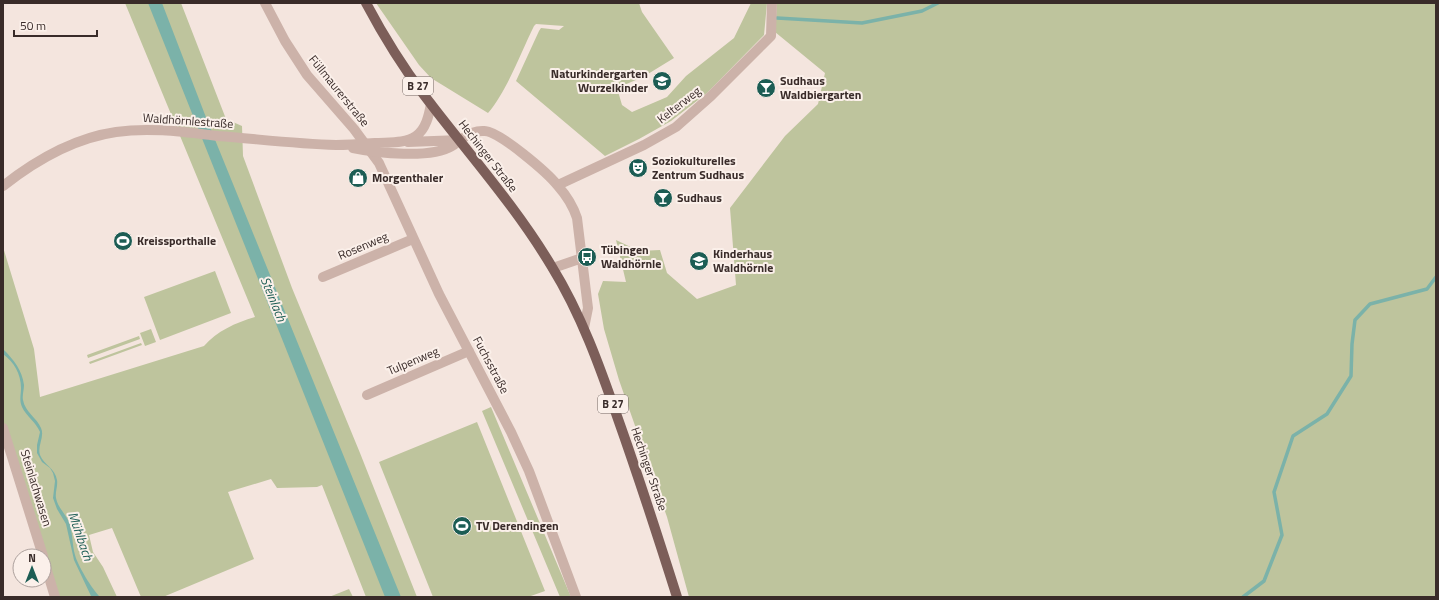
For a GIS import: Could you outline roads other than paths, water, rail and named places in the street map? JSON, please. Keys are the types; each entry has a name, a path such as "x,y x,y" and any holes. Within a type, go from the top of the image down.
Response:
{"main road":[{"name":"Hechinger Straße","path":"366,3 392,47 431,104 522,221 553,268 584,328 630,454 677,597"}],"street":[{"name":"Füllmaurerstraße","path":"265,3 285,41 307,75 354,129 368,148"},
{"name":"Kelterweg","path":"558,185 644,145 676,127 711,96 771,36 772,3"},
{"name":"Waldhörnlestraße","path":"368,148 402,142 417,136 427,122 431,104"},
{"name":"Waldhörnlestraße","path":"3,186 22,171 65,147 88,138 116,132 136,130 174,131 426,153 452,146 472,132 486,131"},
{"name":"Hechinger Straße","path":"486,131 494,134 530,159 558,185 574,210 577,218 588,308 584,328"},
{"path":"402,142 460,140"},
{"name":"Fuchsstraße","path":"368,148 379,163 439,294 511,432 529,471 576,597"},
{"name":"Rosenweg","path":"323,277 413,239"},
{"path":"553,268 582,258"},
{"name":"Tulpenweg","path":"367,395 469,351"},
{"name":"Steinlachwasen","path":"3,428 40,548"},
{"path":"52,587 55,597"}],"water":[{"name":"Steinlach","path":"148,3 162,3 207,120 401,597 385,597"},
{"path":"3,349 14,361 19,370 24,385 24,404 41,428 42,435 39,452 56,476 56,498 58,505 69,522 77,560 93,589 100,597 91,596 74,560 66,524 57,509 53,498 55,481 53,473 50,468 42,462 37,453 40,432 22,407 20,400 20,378 14,365 3,354"}],"waterway":[{"path":"777,18 862,23 922,11 938,3"},
{"path":"1243,597 1264,581 1282,535 1274,492 1293,436 1327,414 1351,376 1352,344 1355,320 1370,304 1427,289 1436,277"}],"place":[{"name":"Naturkindergarten Wurzelkinder","path":"662,81"},
{"name":"Sudhaus Waldbiergarten","path":"766,88"},
{"name":"Soziokulturelles Zentrum Sudhaus","path":"638,168"},
{"name":"Morgenthaler","path":"358,178"},
{"name":"Sudhaus","path":"663,198"},
{"name":"Kreissporthalle","path":"123,241"},
{"name":"Tübingen Waldhörnle","path":"587,257"},
{"name":"Kinderhaus Waldhörnle","path":"699,261"},
{"name":"TV Derendingen","path":"462,526"}],"water label":[{"name":"Mühlbach","path":"81,536"}]}
